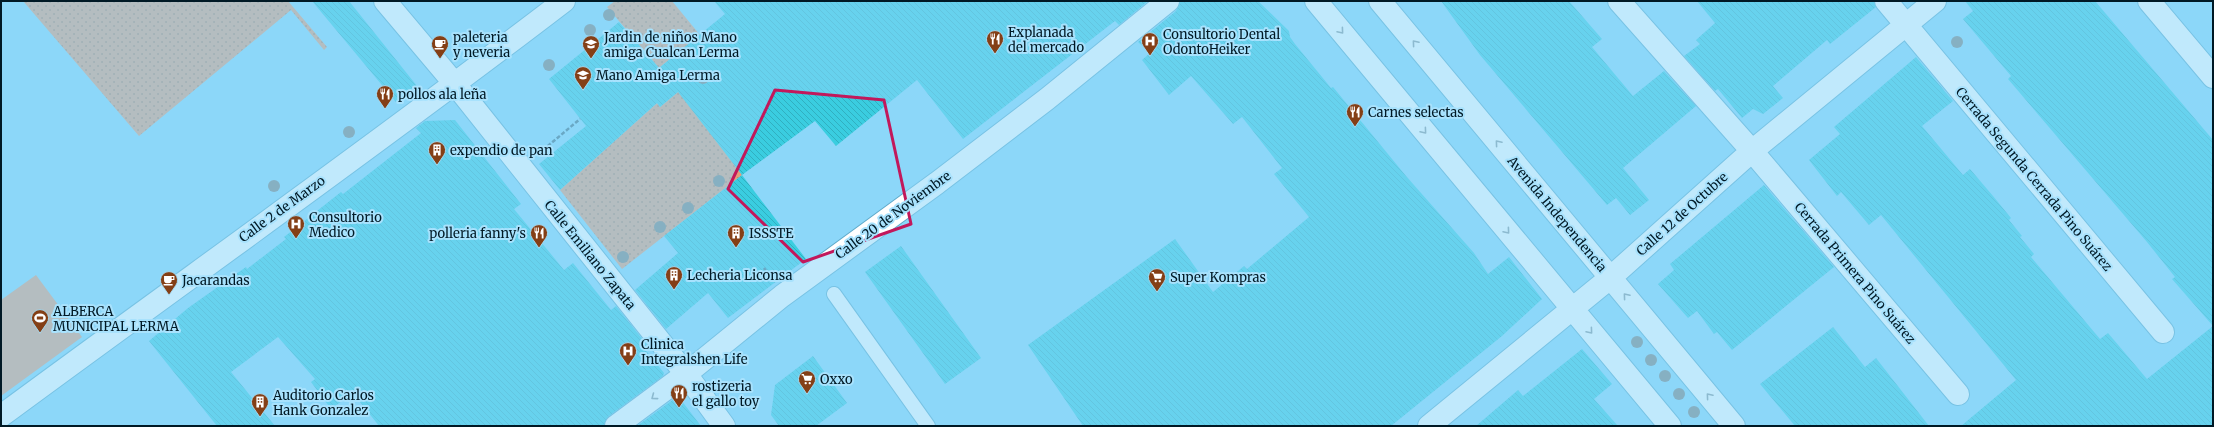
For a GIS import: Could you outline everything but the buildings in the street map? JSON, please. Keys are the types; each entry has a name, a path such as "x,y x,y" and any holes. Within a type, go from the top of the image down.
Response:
{"street":[{"name":"Calle Emiliano Zapata","path":"385,1 455,84 686,374 724,426"},
{"name":"Calle 2 de Marzo","path":"1,416 208,263 455,84 564,1"},
{"name":"Calle 20 de Noviembre","path":"616,426 686,374 782,296 937,183 1047,99 1168,1"},
{"path":"1316,1 1670,426"},
{"name":"Avenida Independencia","path":"1380,1 1734,426"},
{"name":"Cerrada Primera Pino Suárez","path":"1619,1 1752,151 1958,394"},
{"name":"Cerrada Segunda Cerrada Pino Suárez","path":"1886,1 2163,332"},
{"name":"Calle 12 de Octubre","path":"1431,426 1610,278 1752,151 1935,1"},
{"path":"2149,1 2213,77"}],"lane":[{"path":"834,294 928,426"}],"path":[{"path":"521,168 580,119"}],"highlighted area":[{"path":"775,90 884,100 911,224 803,262 728,189"}],"shaded area":[{"path":"23,1 288,1 327,47 324,50 291,10 139,136"},
{"path":"615,1 672,1 700,35 659,68 607,7"},
{"path":"679,91 742,175 622,269 560,190 657,103 660,107"},
{"name":"ALBERCA MUNICIPAL LERMA","path":"36,275 82,337 1,396 1,300"}],"place":[{"name":"Explanada del mercado","path":"995,54"},
{"name":"Consultorio Dental OdontoHeiker","path":"1150,56"},
{"name":"paleteria y neveria","path":"440,59"},
{"name":"Jardin de niños Mano amiga Cualcan Lerma","path":"591,59"},
{"name":"Mano Amiga Lerma","path":"583,90"},
{"name":"pollos ala leña","path":"385,109"},
{"name":"Carnes selectas","path":"1355,127"},
{"name":"expendio de pan","path":"437,165"},
{"name":"Consultorio Medico","path":"296,239"},
{"name":"polleria fanny's","path":"539,248"},
{"name":"ISSSTE","path":"736,248"},
{"name":"Lecheria Liconsa","path":"674,290"},
{"name":"Super Kompras","path":"1157,292"},
{"name":"Jacarandas","path":"169,295"},
{"name":"ALBERCA MUNICIPAL LERMA","path":"40,333"},
{"name":"Clinica Integralshen Life","path":"628,366"},
{"name":"Oxxo","path":"807,394"},
{"name":"rostizeria el gallo toy","path":"679,408"},
{"name":"Auditorio Carlos Hank Gonzalez","path":"260,417"}]}
